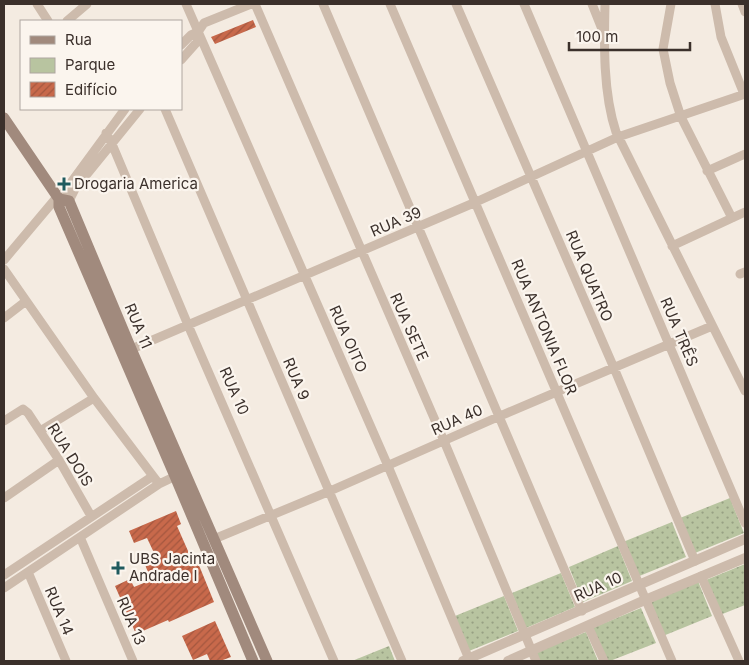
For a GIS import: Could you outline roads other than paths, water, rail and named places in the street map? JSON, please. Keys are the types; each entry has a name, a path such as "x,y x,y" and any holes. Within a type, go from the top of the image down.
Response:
{"main road":[{"name":"RUA 11","path":"4,118 61,202 180,474 253,661"},
{"name":"RUA 11","path":"180,474 214,538 267,661"}],"street":[{"path":"37,4 47,20"},
{"path":"69,20 87,4"},
{"name":"RUA OITO","path":"186,4 388,466 466,660"},
{"path":"182,59 197,42 198,32 204,23 253,4"},
{"name":"RUA SETE","path":"253,4 444,441 536,661"},
{"path":"323,4 582,611"},
{"name":"RUA ANTONIA FLOR","path":"390,4 672,661"},
{"name":"RUA QUATRO","path":"456,4 614,368 695,561"},
{"name":"RUA TRÊS","path":"524,4 745,523"},
{"path":"592,4 604,32"},
{"path":"605,4 604,32 611,117 618,137 745,391"},
{"path":"671,4 664,49 670,83 681,117 732,218"},
{"path":"715,4 721,37 745,94"},
{"path":"742,4 745,12"},
{"path":"182,45 191,34 198,32"},
{"name":"RUA 39","path":"127,352 476,202 587,153 618,137 745,94"},
{"path":"4,260 75,189 139,110"},
{"name":"RUA 9","path":"165,110 402,661"},
{"path":"61,202 120,111"},
{"name":"RUA 10","path":"106,133 334,661"},
{"path":"707,171 745,154"},
{"path":"672,246 745,212"},
{"path":"4,269 94,398 159,484"},
{"path":"4,318 26,301"},
{"name":"RUA 40","path":"214,538 330,491 712,326"},
{"path":"40,431 94,398"},
{"name":"RUA DOIS","path":"4,421 18,411 25,409 59,460 91,516"},
{"path":"4,498 59,460"},
{"path":"4,588 159,484 180,474"},
{"path":"4,575 153,476"},
{"name":"RUA 13","path":"80,537 133,661"},
{"name":"RUA 10","path":"466,660 745,540"},
{"name":"RUA 10","path":"508,661 745,558"},
{"name":"RUA 14","path":"28,572 66,661"},
{"path":"701,576 739,661"},
{"path":"588,626 604,661"}],"place":[{"name":"Drogaria America","path":"64,184"},
{"name":"UBS Jacinta Andrade I","path":"118,568"}]}
